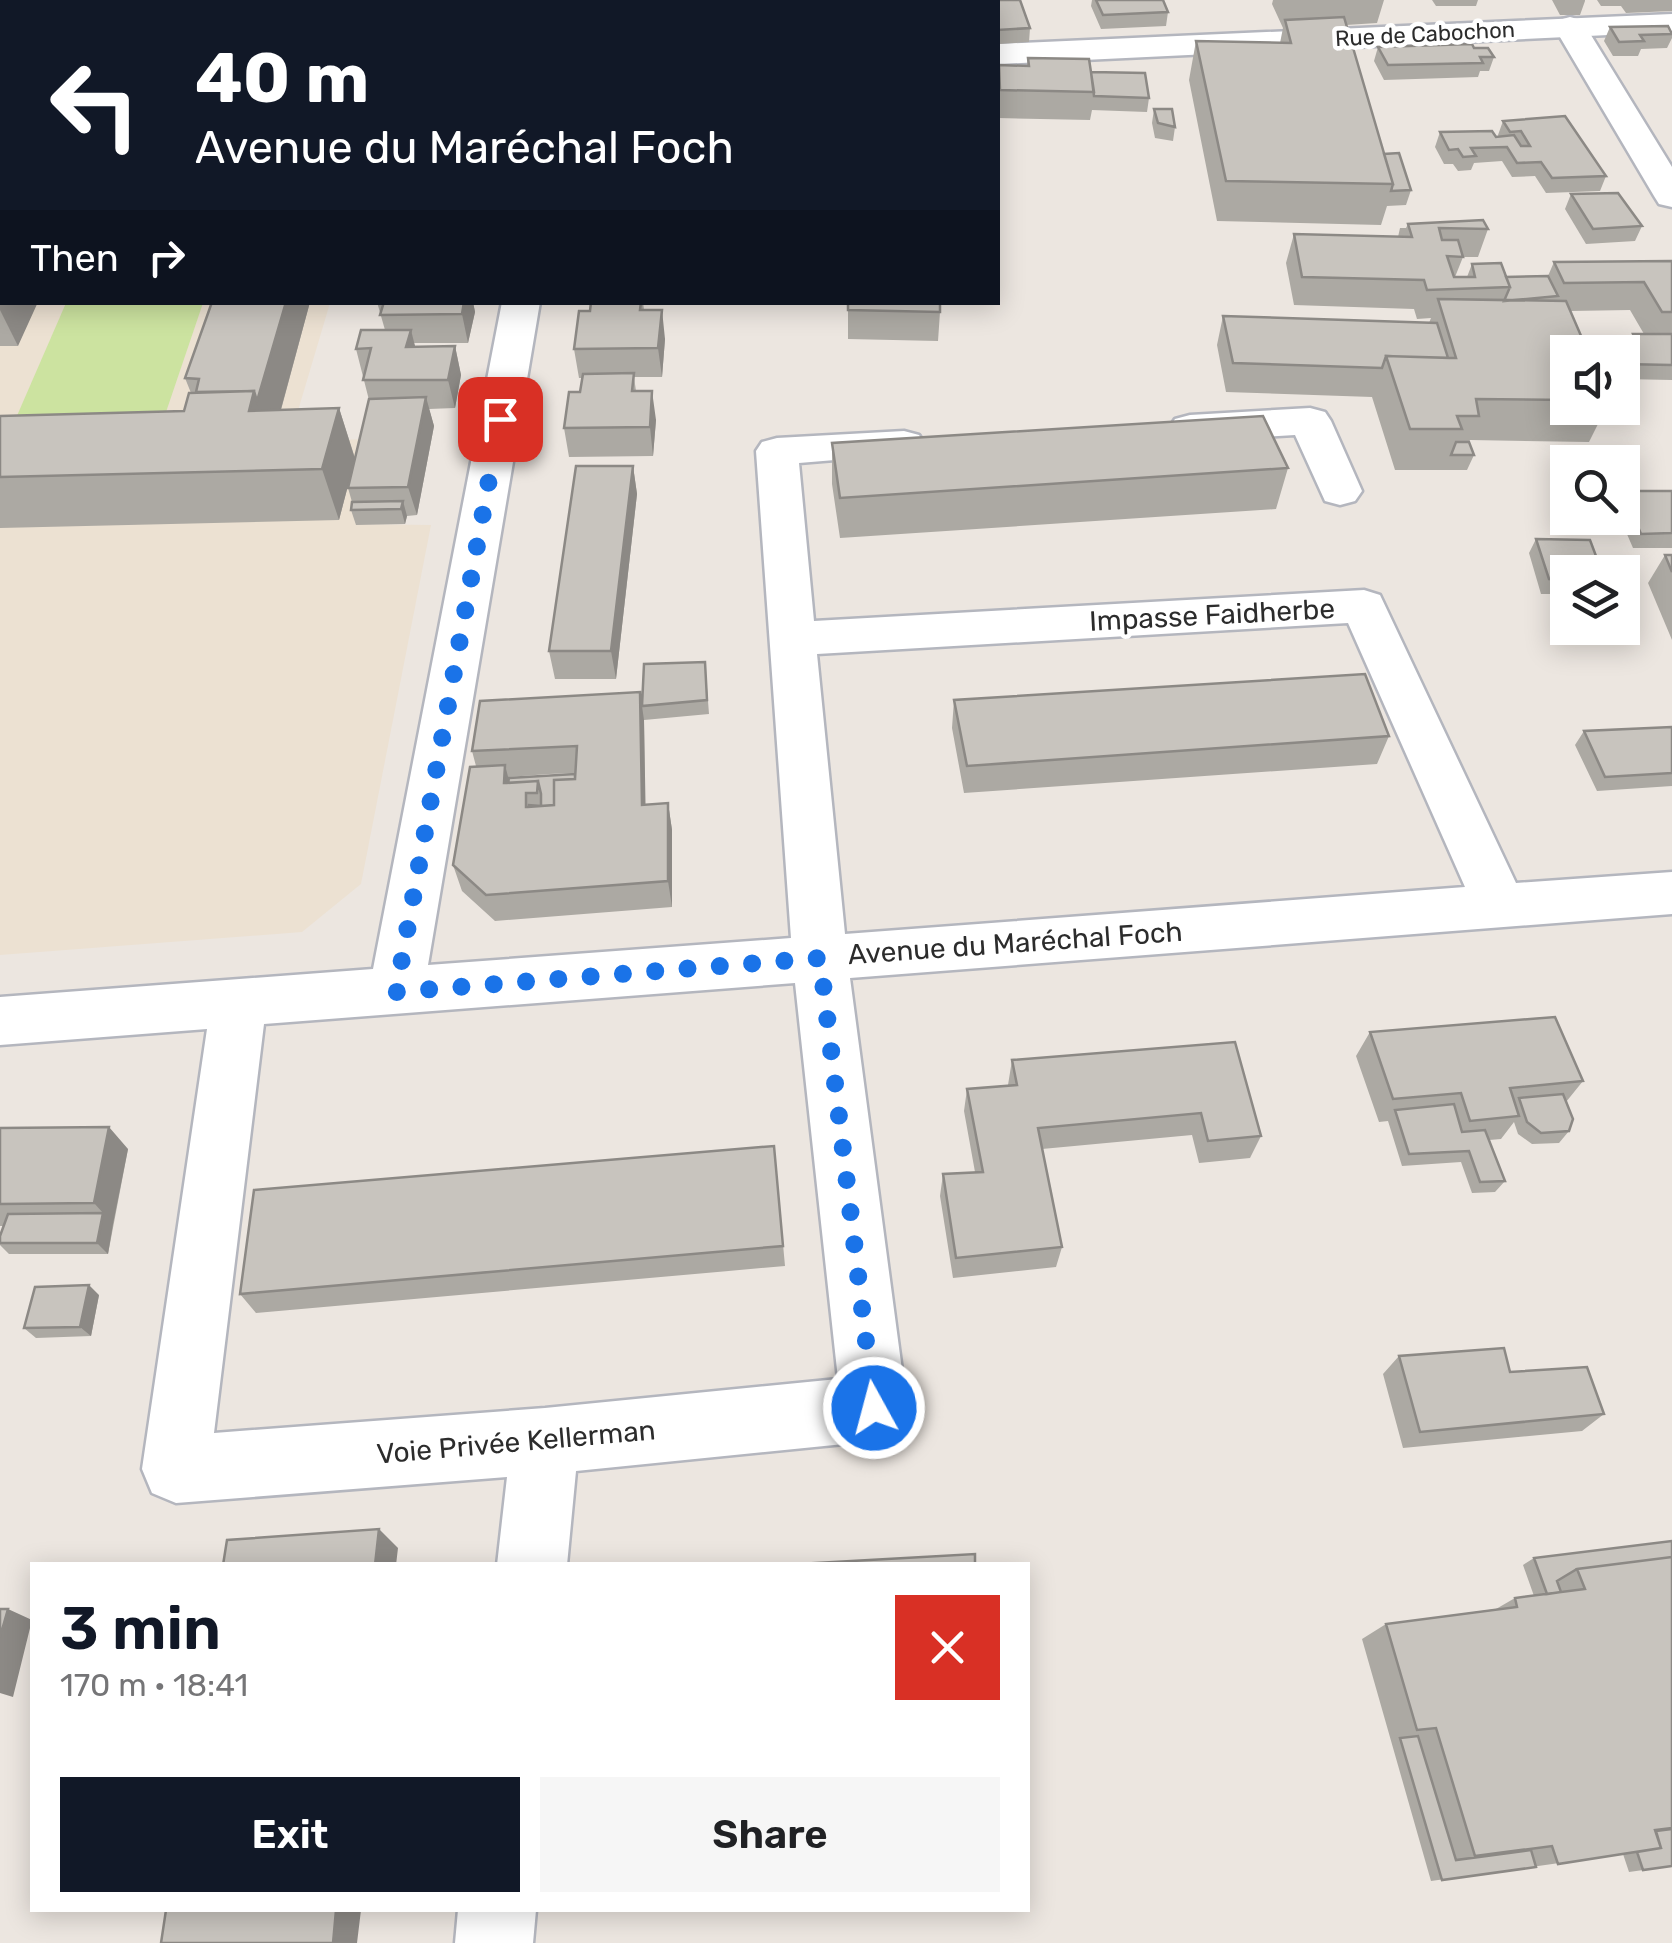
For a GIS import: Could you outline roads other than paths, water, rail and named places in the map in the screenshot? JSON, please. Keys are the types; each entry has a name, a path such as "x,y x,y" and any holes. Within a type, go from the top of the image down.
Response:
{"street":[{"name":"Rue de Cabochon","path":"1000,54 1672,23"},
{"path":"1570,27 1672,196"},
{"path":"396,992 520,305"},
{"path":"1152,430 1310,421 1340,491"},
{"path":"820,958 776,451 935,442"},
{"name":"Impasse Faidherbe","path":"792,639 1364,606 1500,906"},
{"name":"Avenue du Maréchal Foch","path":"0,1021 1672,893"},
{"name":"Voie Privée Kellerman","path":"239,1003 176,1469 545,1441 874,1408 820,958"},
{"path":"532,1562 545,1441"},
{"path":"494,1943 497,1912"}]}
